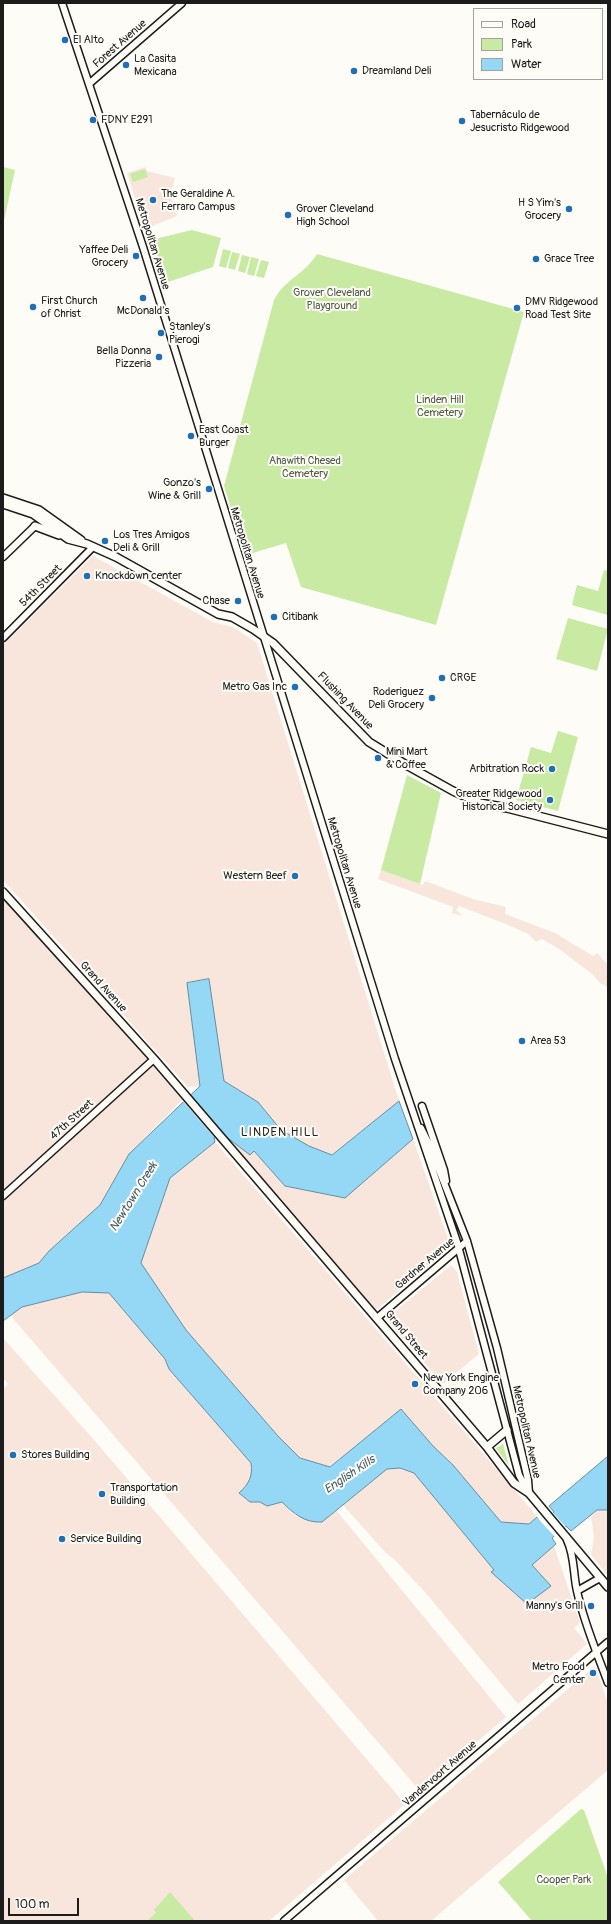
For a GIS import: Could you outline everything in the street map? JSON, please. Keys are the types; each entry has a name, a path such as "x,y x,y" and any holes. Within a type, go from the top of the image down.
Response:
{"main road":[{"name":"Metropolitan Avenue","path":"62,3 90,83 143,247 411,1110 458,1249 521,1481 529,1493"},
{"name":"Forest Avenue","path":"90,83 182,3"},
{"name":"Flushing Avenue","path":"3,498 39,510 90,545 168,585 218,614 232,617 263,635 290,659 369,742 453,791 480,803 512,809 608,834"},
{"name":"Flushing Avenue","path":"3,504 33,514 68,539 90,545"},
{"path":"3,556 35,526 68,539"},
{"name":"54th Street","path":"3,638 90,545"},
{"name":"Grand Avenue","path":"3,892 154,1059 185,1097"},
{"name":"47th Street","path":"3,1196 154,1059"},
{"name":"Grand Street","path":"185,1097 487,1447 514,1483 529,1493 608,1587"},
{"path":"422,1106 444,1170 447,1190"},
{"name":"Metropolitan Avenue","path":"411,1110 428,1142 467,1241 496,1344 528,1480 529,1493"},
{"name":"Gardner Avenue","path":"377,1318 467,1241"},
{"path":"495,1388 507,1416 516,1450 522,1453"},
{"path":"487,1447 507,1430"},
{"path":"565,1537 572,1554 577,1591 608,1683"},
{"path":"577,1591 600,1578"},
{"name":"Vandervoort Avenue","path":"284,1921 608,1642"}],"shaded area":[{"name":"The Geraldine A. Ferraro Campus","path":"145,167 147,171 175,178 170,195 177,216 145,229 127,173"},
{"path":"93,556 213,622 233,627 257,643 399,1101 331,1155 309,1146 281,1130 258,1102 224,1081 209,979 187,984 200,1086 188,1087 3,880 3,645"},
{"path":"381,870 423,885 425,881 473,899 506,907 505,914 555,933 593,956 597,953 608,965 608,989 592,974 559,949 542,939 536,942 528,934 459,906 456,910 463,916 452,913 453,907 378,879"},
{"path":"3,892 185,1097 129,1154 100,1205 49,1251 39,1263 3,1278"},
{"path":"221,1131 254,1151 285,1186 345,1198 413,1139 451,1247 376,1310"},
{"path":"215,1142 530,1508 537,1517 529,1524 501,1522 453,1465 433,1446 401,1409 329,1467 300,1458 278,1436 186,1330 141,1263 170,1178"},
{"path":"451,1265 457,1272 479,1354 443,1384 386,1319"},
{"path":"82,1292 109,1293 165,1359 169,1369 251,1463 252,1472 248,1485 239,1493 250,1502 260,1502 267,1506 282,1502 295,1515 322,1522 336,1510 506,1717 420,1791 10,1315 22,1307"},
{"path":"3,1338 95,1441 405,1804 269,1921 3,1921 3,1389 8,1384 3,1378"},
{"path":"400,1468 414,1473 495,1570 492,1572 531,1565 554,1546 580,1623 574,1628 587,1644 518,1704 425,1592 394,1559 385,1552 343,1505 387,1469"},
{"path":"597,1510 608,1511 608,1576 591,1555 594,1537 591,1516"},
{"path":"595,1666 608,1703 608,1770 431,1921 378,1921 344,1880"}],"green space":[{"path":"3,167 15,170 3,225"},
{"path":"145,169 148,177 133,182 130,174"},
{"path":"192,230 221,238 213,267 162,284 149,242 155,239"},
{"path":"223,249 231,251 226,268 219,266"},
{"path":"232,252 240,254 235,270 228,268"},
{"path":"317,254 524,312 436,625 301,587 286,543 246,555 224,486 274,300 283,287 307,266"},
{"path":"242,255 250,257 245,273 238,271"},
{"path":"251,257 259,259 254,276 247,274"},
{"path":"261,260 269,262 264,278 256,276"},
{"path":"604,570 608,571 608,615 572,605 577,585 598,591"},
{"path":"568,618 608,629 597,671 556,659"},
{"path":"558,731 578,737 558,811 516,800 531,747 551,753"},
{"path":"407,775 441,793 420,884 381,870"},
{"path":"503,1444 509,1466 496,1448"},
{"name":"Cooper Park","path":"581,1809 584,1810 608,1878 608,1921 532,1921 498,1882"},
{"path":"170,1892 195,1921 147,1921 156,1913 154,1910"}],"water":[{"path":"209,979 224,1081 258,1102 281,1130 309,1146 332,1155 399,1101 413,1139 345,1198 285,1186 254,1151 250,1155 220,1132 214,1137 215,1142 170,1178 141,1263 186,1330 278,1436 300,1458 330,1467 401,1409 433,1446 453,1465 501,1522 529,1524 537,1517 542,1522 554,1512 549,1506 608,1456 608,1510 597,1510 571,1531 566,1526 552,1538 556,1544 532,1565 551,1586 527,1604 491,1572 494,1570 414,1473 400,1468 387,1469 322,1522 310,1521 300,1517 282,1502 267,1506 260,1502 250,1502 239,1493 250,1480 251,1463 169,1369 165,1359 109,1293 82,1292 22,1307 3,1321 3,1278 39,1263 49,1251 100,1205 129,1154 200,1086 187,983"}],"pier":[{"path":"188,1095 220,1132 214,1137 182,1100"},
{"path":"548,1507 571,1533 566,1528 556,1538 542,1523 537,1517 538,1516 542,1519 551,1511"}],"place":[{"name":"El Alto","path":"65,40"},
{"name":"La Casita Mexicana","path":"126,65"},
{"name":"Dreamland Deli","path":"354,71"},
{"name":"FDNY E291","path":"93,120"},
{"name":"Tabernáculo de Jesucristo Ridgewood","path":"462,121"},
{"name":"The Geraldine A. Ferraro Campus","path":"153,200"},
{"name":"H S Yim's Grocery","path":"569,209"},
{"name":"Grover Cleveland High School","path":"288,215"},
{"name":"Yaffee Deli Grocery","path":"136,256"},
{"name":"Grace Tree","path":"536,259"},
{"name":"McDonald's","path":"143,298"},
{"name":"First Church of Christ","path":"33,307"},
{"name":"DMV Ridgewood Road Test Site","path":"517,308"},
{"name":"Stanley's Pierogi","path":"161,333"},
{"name":"Bella Donna Pizzeria","path":"159,357"},
{"name":"East Coast Burger","path":"191,436"},
{"name":"Gonzo's Wine & Grill","path":"209,489"},
{"name":"Los Tres Amigos Deli & Grill","path":"105,541"},
{"name":"Knockdown center","path":"87,576"},
{"name":"Chase","path":"238,601"},
{"name":"Citibank","path":"274,617"},
{"name":"CRGE","path":"442,678"},
{"name":"Metro Gas Inc","path":"295,687"},
{"name":"Roderiguez Deli Grocery","path":"432,698"},
{"name":"Mini Mart & Coffee","path":"378,758"},
{"name":"Arbitration Rock","path":"552,769"},
{"name":"Greater Ridgewood Historical Society","path":"550,800"},
{"name":"Western Beef","path":"295,876"},
{"name":"Area 53","path":"522,1041"},
{"name":"New York Engine Company 206","path":"415,1384"},
{"name":"Stores Building","path":"13,1455"},
{"name":"Transportation Building","path":"102,1494"},
{"name":"Service Building","path":"62,1539"},
{"name":"Manny's Grill","path":"591,1606"},
{"name":"Metro Food Center","path":"593,1673"}],"district":[{"name":"LINDEN HILL","path":"280,1133"}],"park label":[{"name":"Grover Cleveland Playground","path":"332,299"},
{"name":"Linden Hill Cemetery","path":"440,406"},
{"name":"Ahawith Chesed Cemetery","path":"305,467"}],"water label":[{"name":"Newtown Creek","path":"134,1197"},
{"name":"English Kills","path":"350,1475"}]}
